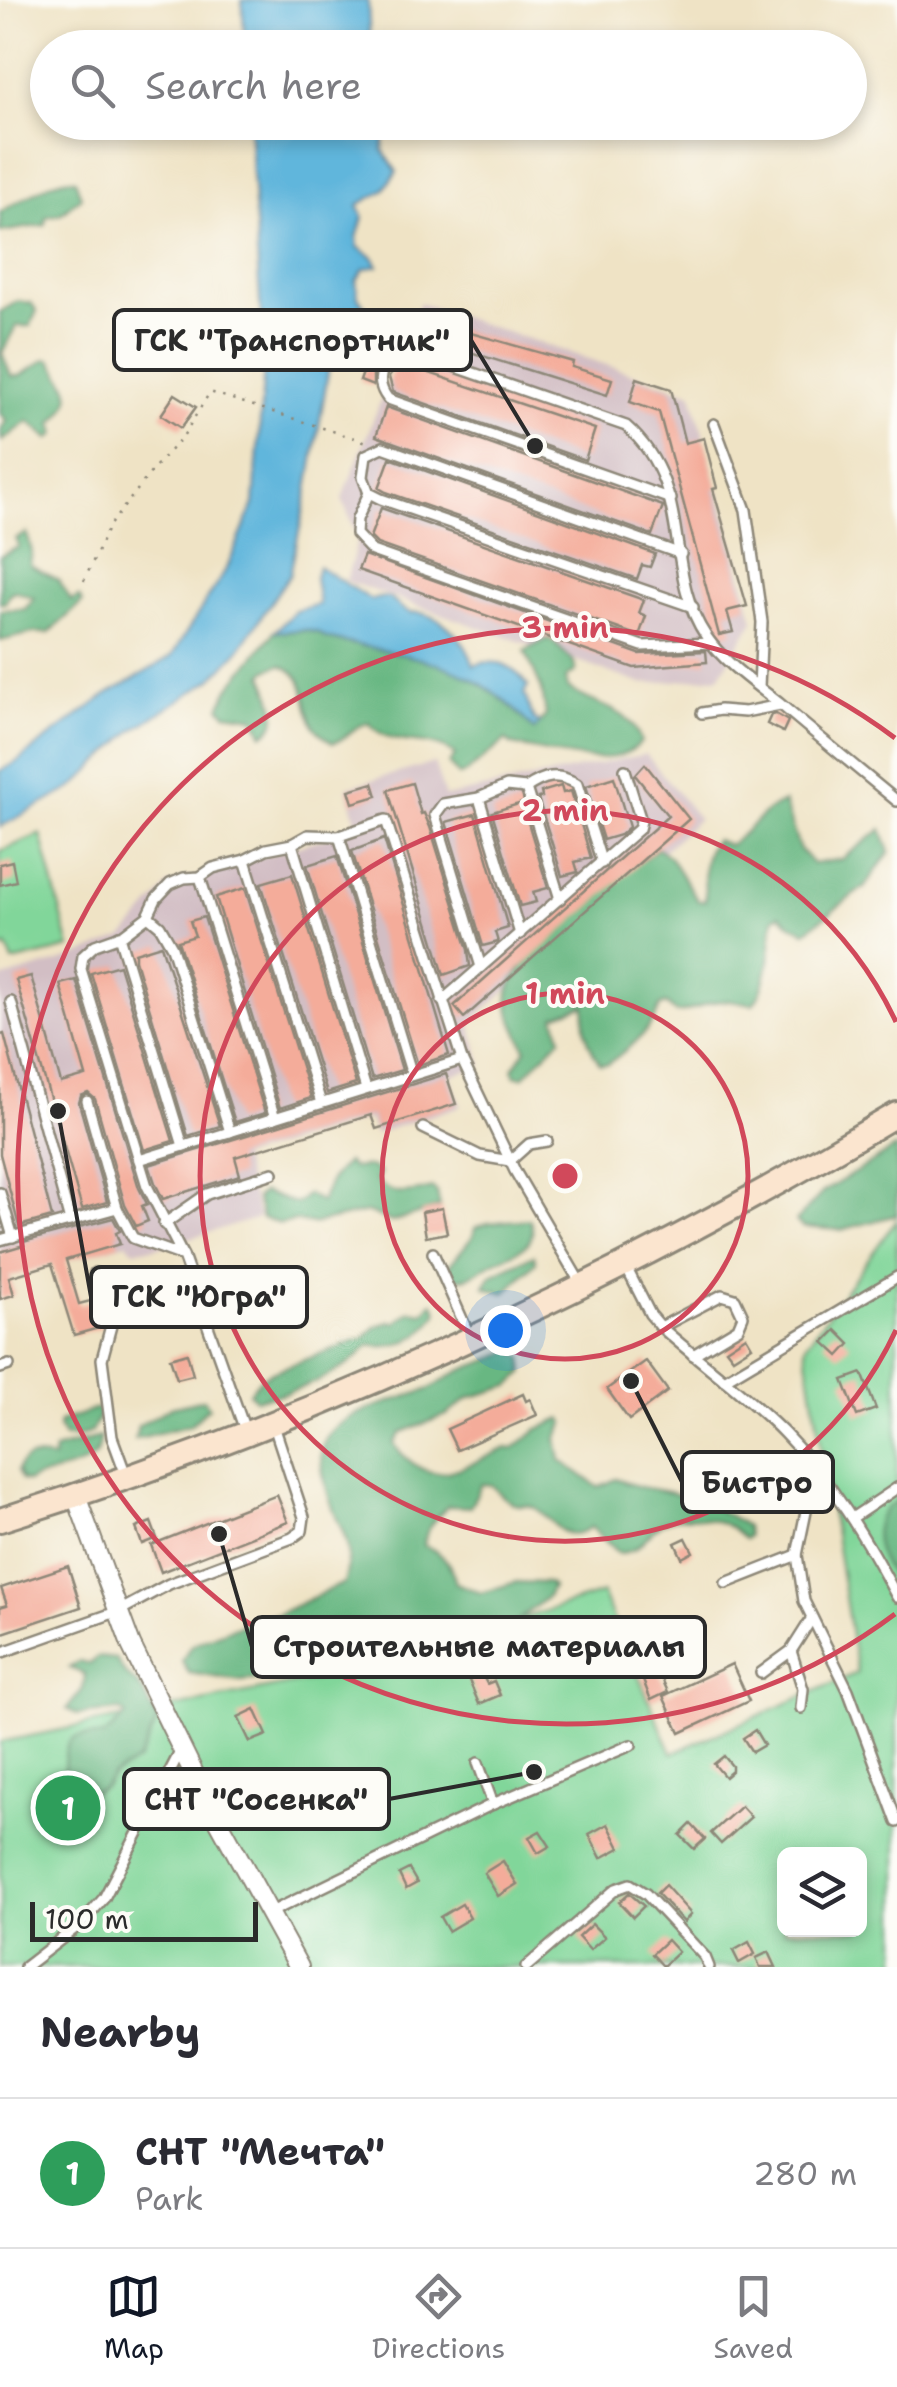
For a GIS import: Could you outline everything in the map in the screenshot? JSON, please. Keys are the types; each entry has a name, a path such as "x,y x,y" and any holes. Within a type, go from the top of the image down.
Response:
{"main road":[{"path":"0,1520 247,1434 471,1339 625,1266 897,1114"}],"street":[{"path":"76,1496 131,1645 181,1750 299,1967"}],"lane":[{"path":"670,499 388,399 380,389 386,361 410,351 626,426 642,440 656,462 670,499 693,607 712,643 897,801"},
{"path":"714,424 742,498 748,526 762,622 759,687"},
{"path":"681,554 382,448 366,455 363,477 369,493 357,519 356,534 372,551 642,646 712,643"},
{"path":"369,493 693,607"},
{"path":"702,713 745,712 780,705"},
{"path":"442,1001 631,838 642,820 626,770"},
{"path":"481,967 435,815 444,804 479,798 507,786 526,788 553,775 565,776 577,784 602,863"},
{"path":"526,788 560,899"},
{"path":"479,798 520,934"},
{"path":"247,1434 183,1256 164,1224 139,1160 81,970 83,956 95,945 118,936 148,916 170,884 200,877 223,864 246,860 266,848 292,844 308,835 339,836 386,820 462,1060 510,1160 582,1287"},
{"path":"339,836 412,1075"},
{"path":"292,844 366,1089"},
{"path":"246,860 320,1104"},
{"path":"200,877 276,1118"},
{"path":"148,916 160,926 172,947 230,1132"},
{"path":"118,936 183,1146"},
{"path":"11,1002 70,1221"},
{"path":"139,1160 462,1060"},
{"path":"86,1101 125,1228 133,1238 183,1256"},
{"path":"424,1128 480,1156 510,1160 529,1144 547,1141"},
{"path":"164,1224 208,1194 272,1173"},
{"path":"0,1193 13,1237"},
{"path":"0,1240 117,1208"},
{"path":"433,1253 471,1339"},
{"path":"625,1266 661,1327 783,1432 811,1463 852,1518 897,1597"},
{"path":"95,1273 112,1322 102,1360 112,1437 127,1478"},
{"path":"724,1380 897,1277"},
{"path":"661,1327 722,1295 735,1299 743,1316 738,1328 693,1355"},
{"path":"0,1653 119,1612 169,1584 302,1531 304,1518 273,1424"},
{"path":"811,1463 797,1556 804,1601 848,1690 897,1822"},
{"path":"852,1518 897,1488"},
{"path":"726,1584 797,1556"},
{"path":"761,1673 791,1651 812,1618"},
{"path":"791,1651 803,1689 801,1708"},
{"path":"269,1914 493,1804 631,1745"},
{"path":"25,1967 82,1923 104,1898 181,1750"},
{"path":"478,1763 493,1804"},
{"path":"526,1967 616,1889 630,1884 646,1894 710,1967"}],"path":[{"path":"84,581 110,526 182,438 210,392 382,448"}],"shaded area":[{"path":"419,303 692,393 754,620 719,677 642,684 346,581 358,539 342,499"},
{"path":"646,754 699,819 470,1023 483,1066 450,1075 461,1106 374,1134 369,1119 241,1158 259,1218 155,1248 134,1250 127,1243 10,1277 14,1295 0,1299 0,979 72,958 124,937 168,885 358,828 347,787 434,763 445,797"}],"green space":[{"path":"64,179 75,179 81,197 60,214 46,217 45,225 0,232 0,212"},
{"path":"18,301 31,303 37,311 30,326 16,326 2,353 11,376 20,376 46,359 51,360 69,392 67,406 53,423 56,434 49,439 29,421 2,441 1,430 7,421 0,414 0,312"},
{"path":"27,533 32,552 30,565 59,581 71,601 79,597 82,603 49,633 0,641 0,610 25,609 34,598 15,591 5,603 0,603 0,556 19,547 16,539"},
{"path":"306,630 440,663 491,691 534,730 546,715 542,690 525,651 549,638 573,661 576,671 566,678 568,688 620,714 636,730 641,742 629,752 597,759 543,752 506,740 466,773 458,775 449,764 455,755 444,748 389,737 369,723 332,743 314,726 297,676 280,665 263,675 275,716 270,729 263,734 254,717 226,713 220,707 230,687 274,632"},
{"path":"784,802 799,848 813,864 842,859 882,829 890,852 864,887 806,931 791,925 780,914 774,918 766,974 753,1004 715,1002 676,1013 666,1004 660,1006 645,1032 608,1064 600,1064 589,1043 585,1005 555,1016 561,1038 523,1077 515,1075 513,1069 526,1049 510,1012 508,996 519,973 553,934 658,848 670,857 698,901 705,901 704,869 710,847 716,840 729,845"},
{"path":"41,834 70,948 13,962 7,947 0,948 0,851"},
{"path":"897,1147 897,1215 841,1230 802,1227 796,1221 823,1192"},
{"path":"347,1162 352,1168 374,1169 380,1174 376,1180 388,1190 409,1193 433,1188 440,1207 392,1222 366,1212 314,1224 280,1224 262,1218 256,1198 263,1192 293,1203 307,1194 321,1202 331,1179"},
{"path":"529,1219 531,1237 522,1248 468,1277 449,1275 448,1267 475,1228"},
{"path":"897,1219 897,1967 0,1967 0,1742 357,1671 602,1593 672,1753 857,1673 805,1346"},
{"path":"534,1255 536,1262 505,1293 485,1287 491,1275"},
{"path":"433,1302 438,1312 425,1329 409,1340 391,1346 370,1345 332,1374 286,1393 255,1399 249,1393 272,1372 364,1338 377,1326 395,1323 411,1311 424,1313"},
{"path":"511,1351 523,1357 524,1373 510,1386 469,1398 447,1415 402,1432 394,1443 399,1451 421,1469 457,1470 507,1448 513,1449 538,1429 562,1419 565,1422 557,1439 561,1460 598,1487 616,1479 683,1496 738,1521 746,1526 748,1536 745,1539 729,1526 712,1520 677,1518 657,1527 633,1550 618,1553 591,1527 572,1534 565,1532 535,1508 514,1504 492,1485 482,1484 470,1507 448,1506 439,1514 424,1545 446,1560 456,1583 481,1593 516,1582 548,1583 552,1587 547,1597 511,1626 487,1633 462,1650 430,1650 332,1672 315,1669 241,1681 189,1673 182,1661 196,1643 278,1614 344,1583 347,1545 332,1507 321,1461 324,1442 333,1430 363,1411 427,1390 460,1371"},
{"path":"204,1399 209,1407 190,1425 135,1439 138,1426 171,1407"},
{"path":"103,1410 91,1432 64,1437 59,1422"},
{"path":"100,1437 98,1449 84,1463 28,1482 21,1480 17,1471 23,1461 36,1457 53,1459 54,1450"},
{"path":"897,1501 897,1580 882,1561 876,1527 887,1508"},
{"path":"98,1657 116,1659 144,1692 157,1722 138,1761 113,1775 66,1817 51,1790 53,1780 64,1769 69,1744 78,1737 104,1736 127,1715 121,1711 78,1715 67,1709 83,1689 85,1674 69,1668 80,1661 90,1664"}],"water":[{"path":"242,0 368,0 369,30 244,30"},
{"path":"250,140 384,140 383,150 397,172 383,191 358,205 363,217 358,247 373,257 378,266 364,269 356,281 358,297 368,311 362,323 351,318 327,334 331,355 290,574 239,650 212,679 132,731 74,787 0,827 0,771 106,695 171,657 228,566 254,504 264,367"},
{"path":"318,566 371,600 388,598 411,613 431,616 448,626 467,649 474,666 489,662 511,669 528,686 524,693 534,720 540,723 534,730 487,688 439,664 306,630 274,632 295,611 319,604 315,578"}],"building":[{"path":"418,318 573,362 572,367 612,379 607,395 413,334"},
{"path":"372,347 384,351 373,373 373,386 360,381"},
{"path":"400,363 595,429 585,460 393,392 389,377"},
{"path":"637,378 671,389 685,443 704,438 717,488 713,489 747,606 727,611 733,632 719,635 659,412 630,402"},
{"path":"175,394 196,407 181,428 161,415"},
{"path":"386,407 663,506 652,535 376,436"},
{"path":"390,458 655,554 650,567 642,565 637,579 386,492 379,488"},
{"path":"381,508 644,600 639,613 646,616 639,636 377,544 370,537"},
{"path":"364,555 639,654 706,651 707,662 634,668 358,570"},
{"path":"771,715 788,721 783,732 767,724"},
{"path":"645,764 689,819 464,1018 454,1006 668,816 635,775"},
{"path":"614,777 629,827 620,835 603,840 586,786"},
{"path":"373,783 377,796 353,803 349,790"},
{"path":"412,783 421,814 424,813 430,827 468,950 470,966 444,975 388,790"},
{"path":"561,786 563,793 571,791 591,858 575,862 578,872 562,876 538,798 542,797 541,792"},
{"path":"522,803 548,888 533,892 536,902 520,906 492,812"},
{"path":"475,814 508,928 495,932 498,942 483,946 446,822"},
{"path":"384,839 449,1055 418,1065 352,851"},
{"path":"337,856 402,1070 372,1079 307,865"},
{"path":"12,861 16,881 0,885 0,864"},
{"path":"292,874 356,1084 327,1093 261,883"},
{"path":"245,888 311,1098 280,1108 216,897"},
{"path":"204,917 265,1113 235,1122 178,941 195,936 190,921"},
{"path":"161,945 220,1126 188,1136 135,960 135,953"},
{"path":"119,965 173,1141 144,1150 91,973"},
{"path":"31,976 61,1083 86,1076 60,984 76,980 147,1204 142,1206 148,1221 136,1226 125,1205 95,1099 88,1093 81,1096 79,1103 107,1202 82,1209 16,980"},
{"path":"4,1034 52,1217 19,1226 0,1154 0,1035"},
{"path":"446,1074 456,1104 376,1129 371,1115 235,1157 240,1175 163,1199 155,1183 149,1165"},
{"path":"442,1208 447,1233 426,1237 422,1212"},
{"path":"113,1218 120,1231 116,1233 120,1244 66,1260 79,1304 98,1299 102,1327 74,1335 52,1264 9,1277 14,1295 0,1299 0,1252"},
{"path":"836,1330 850,1344 839,1356 824,1342"},
{"path":"746,1336 752,1346 733,1358 726,1349"},
{"path":"187,1353 193,1375 177,1379 170,1358"},
{"path":"646,1361 668,1391 629,1420 607,1389"},
{"path":"862,1373 876,1409 857,1416 843,1380"},
{"path":"523,1394 526,1401 530,1399 537,1415 457,1450 447,1429"},
{"path":"277,1495 288,1522 161,1572 151,1545"},
{"path":"151,1522 157,1538 142,1544 136,1528"},
{"path":"686,1538 693,1552 682,1558 675,1543"},
{"path":"68,1566 81,1607 0,1634 0,1607 7,1605 1,1588"},
{"path":"732,1664 749,1701 680,1733 663,1696"},
{"path":"658,1670 668,1692 651,1700 642,1678"},
{"path":"481,1672 487,1684 494,1681 500,1695 479,1704 468,1678"},
{"path":"255,1709 267,1735 250,1742 238,1717"},
{"path":"755,1730 764,1745 752,1752 743,1738"},
{"path":"724,1756 732,1766 725,1777 714,1764"},
{"path":"741,1806 751,1817 721,1844 711,1833"},
{"path":"608,1824 620,1848 601,1858 589,1834"},
{"path":"691,1824 705,1839 694,1849 680,1835"},
{"path":"540,1831 550,1846 538,1853 529,1837"},
{"path":"503,1861 517,1884 498,1896 484,1873"},
{"path":"409,1869 417,1883 406,1889 399,1874"},
{"path":"665,1885 691,1914 684,1922 657,1893"},
{"path":"629,1893 644,1906 633,1917 619,1902"},
{"path":"462,1904 470,1918 448,1931 440,1917"},
{"path":"592,1924 605,1937 590,1950 578,1937"},
{"path":"667,1940 678,1952 663,1966 652,1954"},
{"path":"749,1942 755,1954 739,1963 733,1951"},
{"path":"769,1952 776,1967 760,1967 756,1958"}],"place":[{"name":"ГСК \"Транспортник\"","path":"535,446"},
{"name":"ГСК \"Югра\"","path":"58,1111"},
{"name":"Бистро","path":"631,1381"},
{"name":"Строительные материалы","path":"219,1534"},
{"name":"СНТ \"Сосенка\"","path":"534,1772"},
{"name":"СНТ \"Мечта\"","path":"68,1808"}]}
